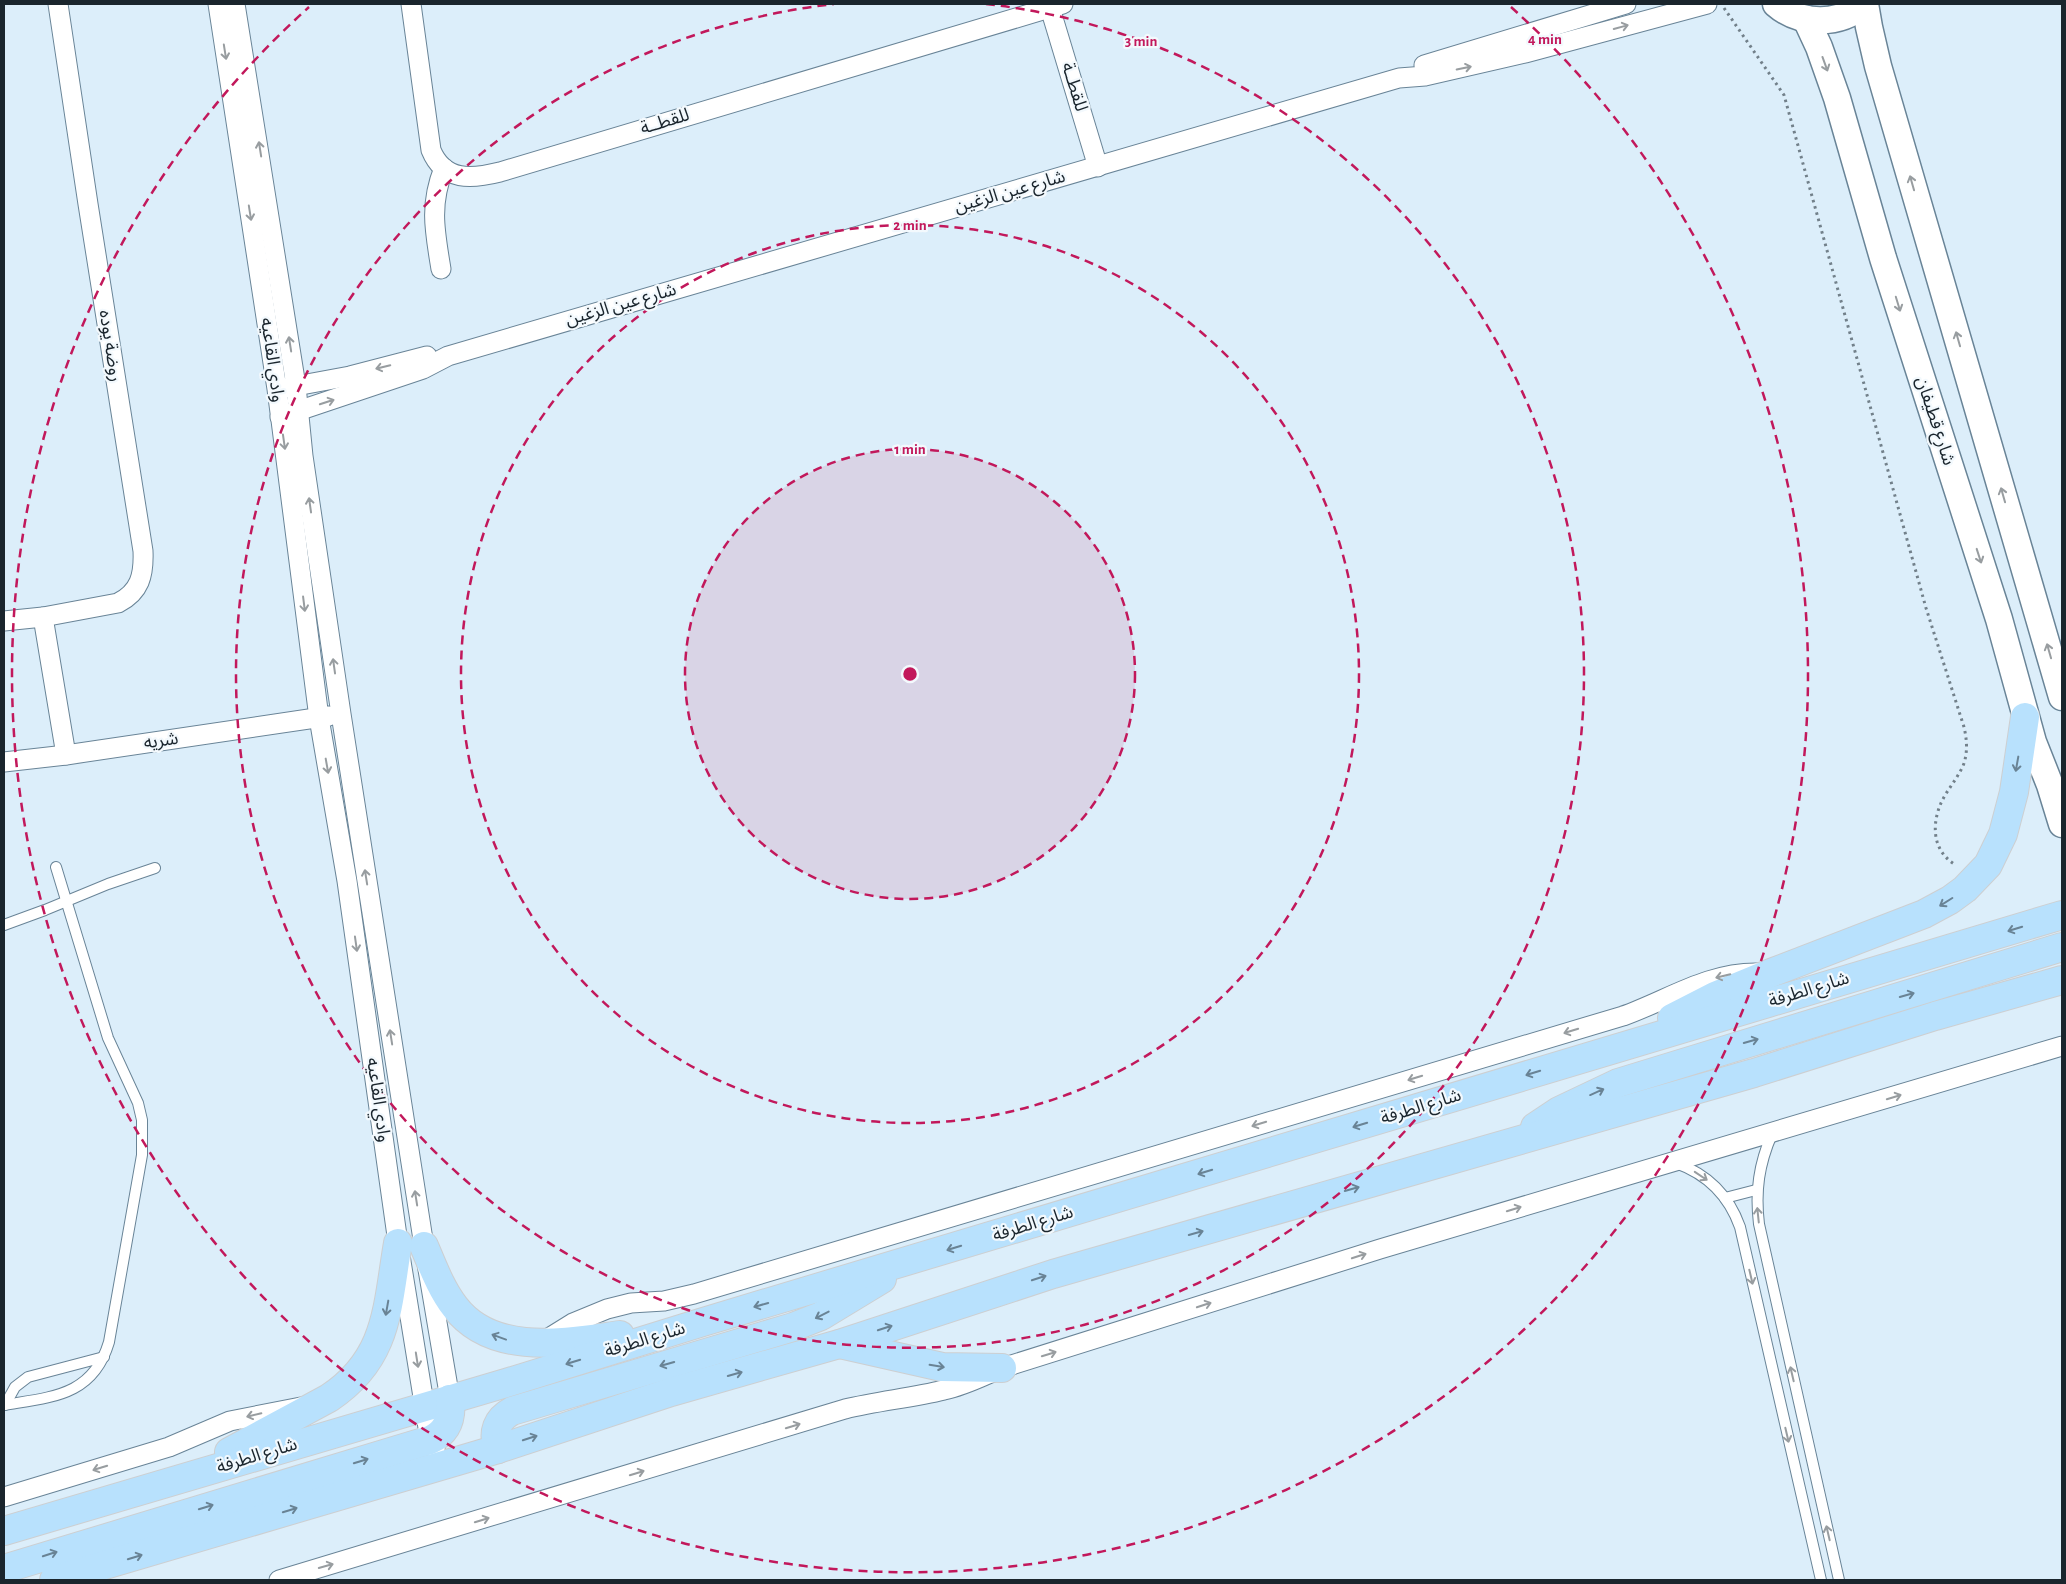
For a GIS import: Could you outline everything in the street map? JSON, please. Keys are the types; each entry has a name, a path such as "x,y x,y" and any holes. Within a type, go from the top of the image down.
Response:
{"main road":[{"path":"1613,1049 1708,1000 1771,973 1924,914 1950,900 1973,882 1993,856 2007,821 2025,716"},
{"name":"شارع الطرفة","path":"4,1531 506,1383 703,1322 2062,915"},
{"path":"1510,1144 1559,1111 1618,1083 2062,948"},
{"path":"54,1580 86,1575 498,1449 672,1392 838,1344 1053,1274 1754,1073 1935,1016 2062,980"},
{"path":"411,1244 451,1301 470,1322 486,1332 508,1340 541,1342 618,1335 703,1322"},
{"path":"179,1479 319,1404 342,1389 355,1376 378,1344 411,1244"},
{"path":"498,1449 495,1439 497,1425 504,1416 512,1411 807,1322 841,1305 908,1262"},
{"path":"838,1344 942,1367 1002,1368"},
{"path":"4,1569 430,1440 440,1434 448,1423 451,1408 437,1402"}],"street":[{"name":"روضة يوده","path":"4,622 118,603 136,589 143,565 143,551 58,4"},
{"name":"وادي القاعيه","path":"218,4 277,389 319,718 437,1402"},
{"name":"وادي القاعيه","path":"235,4 296,386 411,1244 437,1402"},
{"path":"411,4 431,150 435,159 444,168 436,190 434,214 440,270"},
{"name":"شارع عين الزغين","path":"1399,78 1410,70 1428,64 1626,4"},
{"name":"شارع عين الزغين","path":"280,417 423,369 448,356 1399,78 1425,76 1525,54 1707,4"},
{"path":"1776,4 1793,15 1806,19 1834,19 1848,14 1864,4 1878,66 2062,697"},
{"name":"للقطــة","path":"444,168 456,175 468,178 500,172 1056,6 1098,167"},
{"name":"شارع قطيفان","path":"1806,19 1819,47 1843,115 1889,276 1999,619 2025,716 2062,824"},
{"name":"شارع عين الزغين","path":"277,389 350,376 427,356 448,356"},
{"path":"43,617 66,756"},
{"path":"319,718 341,714"},
{"name":"شريه","path":"4,762 66,756 319,718"},
{"name":"شارع الطرفة","path":"541,1342 574,1323 607,1309 631,1303 664,1301 694,1294 1623,1016 1656,1004 1680,990 1728,975 1771,973"},
{"path":"279,1580 845,1409 878,1401 946,1390 1002,1368 1380,1249 1772,1134 2062,1046"},
{"name":"شارع الطرفة","path":"4,1497 169,1448 230,1421 253,1415 319,1404"},
{"path":"430,1440 441,1454 456,1460 464,1459"}],"lane":[{"path":"4,1405 72,1390 91,1376 104,1357 109,1342 142,1155 142,1120 138,1102 108,1038 56,867"},
{"path":"4,925 66,900 156,868"},
{"path":"1772,1134 1761,1163 1756,1190 1758,1224 1839,1580"},
{"path":"1672,1162 1702,1175 1714,1185 1734,1212 1740,1227 1820,1580"},
{"path":"1725,1198 1756,1190"},
{"path":"4,1405 15,1388 28,1377 104,1357"}],"path":[{"path":"1720,4 1784,95 1926,608 1964,727 1967,742 1962,766 1940,805 1934,828 1936,842 1941,853 1948,861 1956,865"}]}
